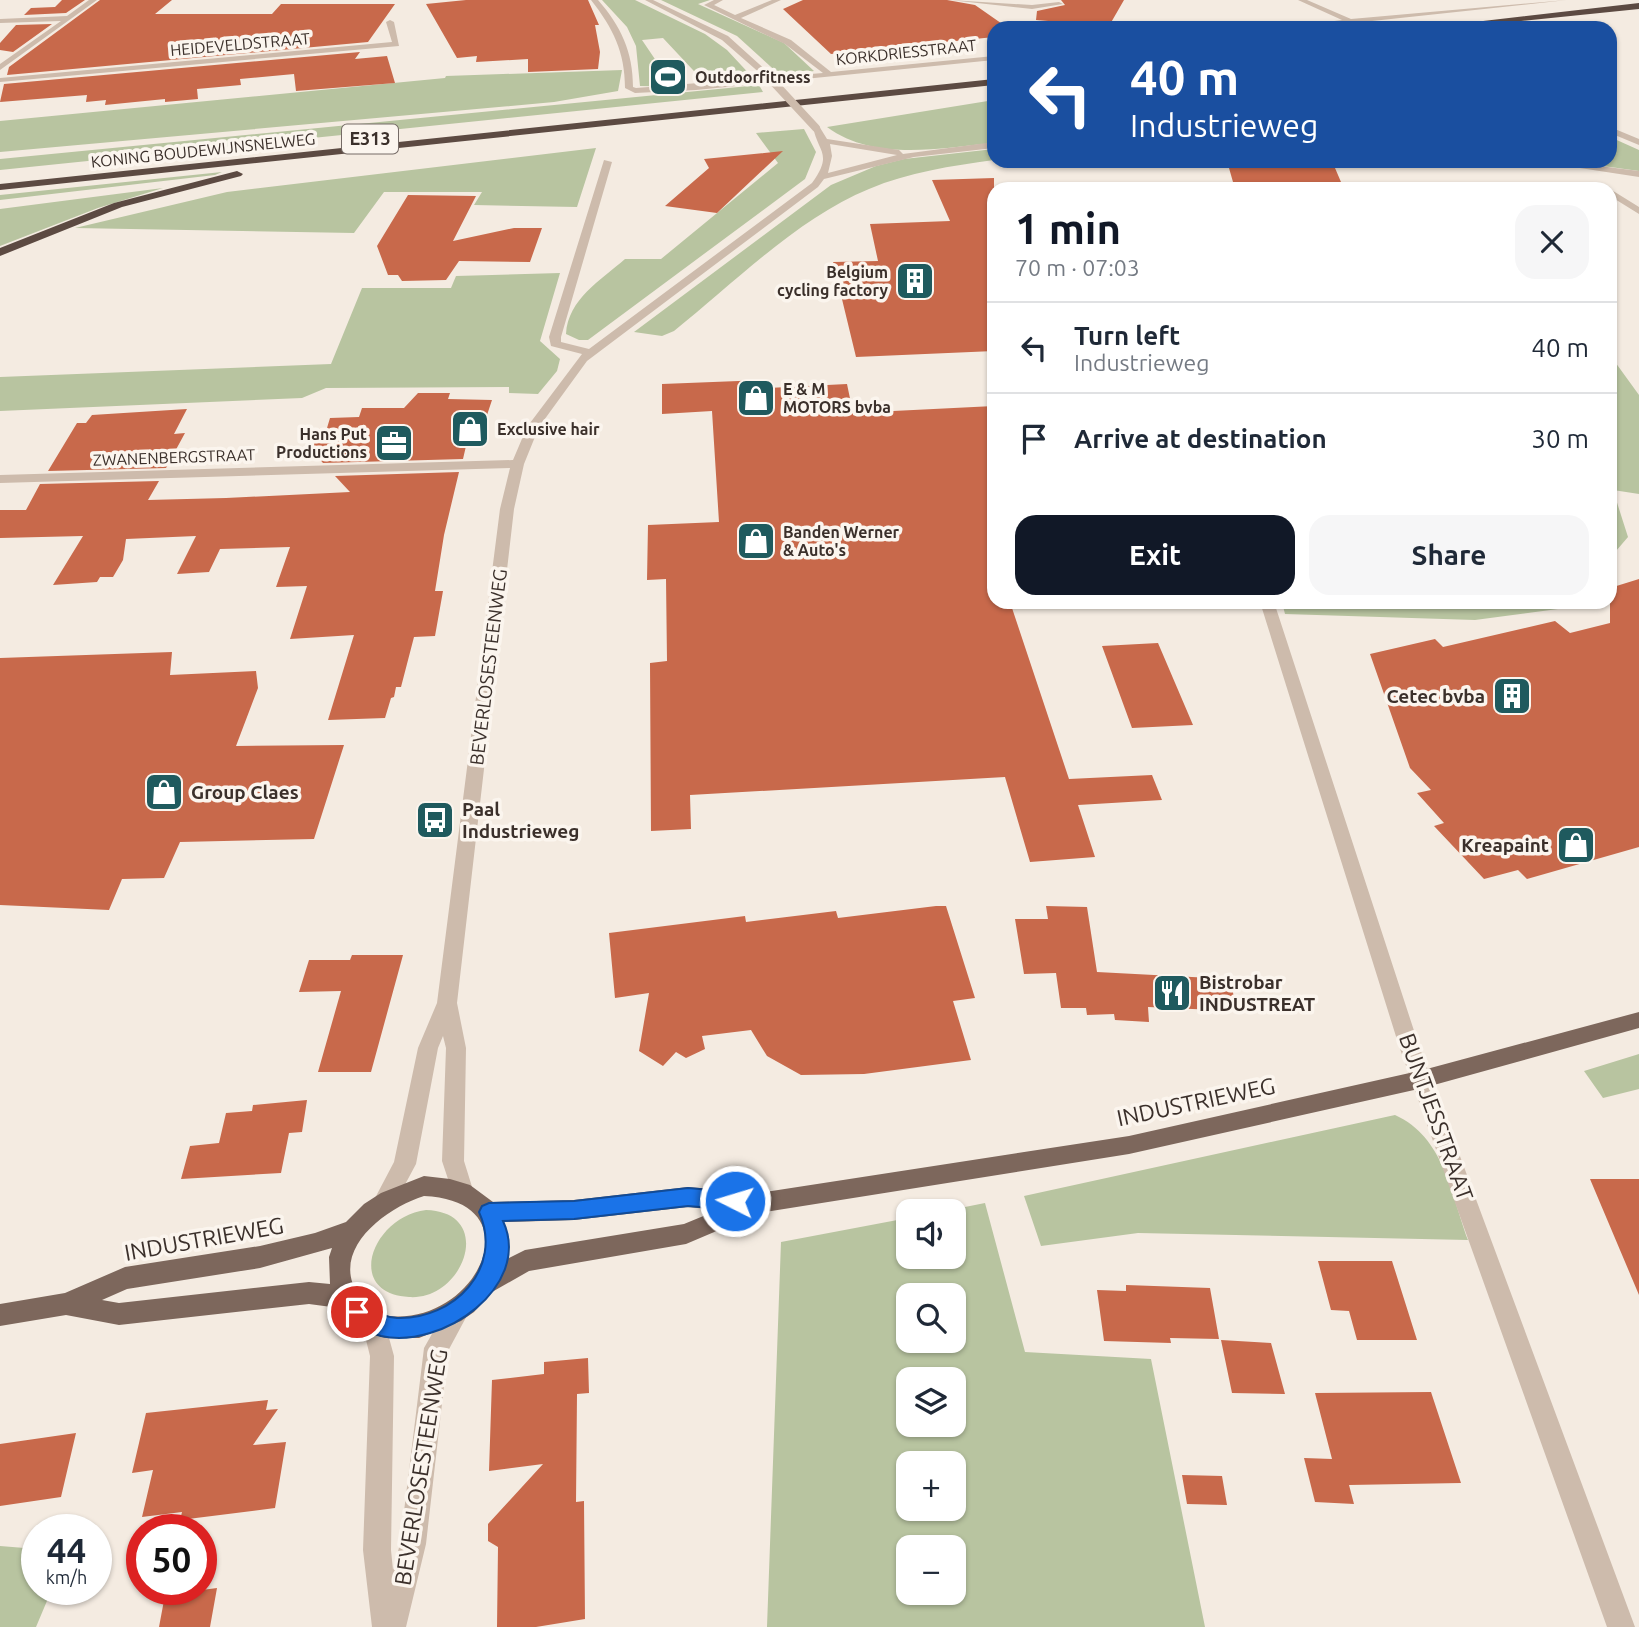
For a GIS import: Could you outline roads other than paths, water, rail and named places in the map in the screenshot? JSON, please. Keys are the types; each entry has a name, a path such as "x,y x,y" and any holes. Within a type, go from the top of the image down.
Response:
{"highway":[{"path":"1494,21 1639,6"},
{"path":"1572,21 1639,14"},
{"name":"KONING BOUDEWIJNSNELWEG","path":"0,177 987,74"},
{"name":"KONING BOUDEWIJNSNELWEG","path":"0,187 987,83"},
{"path":"0,251 89,215 170,190 374,148"}],"main road":[{"name":"INDUSTRIEWEG","path":"489,1212 574,1210 688,1197 758,1203 1129,1145 1423,1079 1639,1020"},
{"name":"INDUSTRIEWEG","path":"66,1304 119,1314 309,1293 345,1297 339,1275 342,1252 353,1230 367,1213 385,1200 424,1186 444,1186 462,1191 478,1199 489,1212 496,1228 498,1247 484,1284"},
{"name":"INDUSTRIEWEG","path":"374,1324 416,1328 438,1322 458,1310 484,1284 525,1261 686,1234 758,1203"},
{"name":"INDUSTRIEWEG","path":"0,1315 66,1304 125,1278 260,1257 315,1244 353,1230"},
{"path":"345,1297 357,1312 374,1324"}],"street":[{"path":"0,70 94,0"},
{"name":"KORKDRIESSTRAAT","path":"594,0 613,20 624,42 630,64 629,88 635,91 672,90 987,59"},
{"path":"648,0 725,38 765,73 826,141 830,156 822,177"},
{"path":"720,0 708,5 788,42 829,74"},
{"path":"736,17 778,0"},
{"path":"953,0 1032,7 1059,4"},
{"path":"1301,0 1351,21 1564,0"},
{"path":"0,21 70,18"},
{"name":"HEIDEVELDSTRAAT","path":"62,75 397,44 390,22"},
{"path":"0,70 62,75"},
{"path":"0,80 62,75"},
{"path":"1617,133 1639,142"},
{"path":"826,141 914,154"},
{"path":"822,177 914,154 987,146"},
{"path":"590,353 555,344 555,337 607,162"},
{"path":"1559,168 1600,182"},
{"path":"1607,182 1639,174"},
{"name":"BEVERLOSESTEENWEG","path":"385,1200 405,1164 428,1048 447,1003 507,509 518,464 534,427 557,391 590,353 822,177"},
{"path":"1617,194 1639,211"},
{"name":"ZWANENBERGSTRAAT","path":"0,479 518,464"},
{"name":"BUNTJESSTRAAT","path":"1269,609 1409,1046 1621,1627"},
{"name":"BEVERLOSESTEENWEG","path":"447,1003 456,1048 453,1161 462,1191"},
{"name":"BEVERLOSESTEENWEG","path":"392,1627 413,1544 436,1348 458,1310"},
{"name":"BEVERLOSESTEENWEG","path":"374,1324 382,1356 377,1550 386,1627"}],"place":[{"name":"Outdoorfitness","path":"668,77"},
{"name":"Belgium cycling factory","path":"915,281"},
{"name":"E & M MOTORS bvba","path":"756,398"},
{"name":"Exclusive hair","path":"470,429"},
{"name":"Hans Put Productions","path":"394,443"},
{"name":"Banden Werner & Auto's","path":"756,541"},
{"name":"Cetec bvba","path":"1512,696"},
{"name":"Group Claes","path":"164,792"},
{"name":"Paal Industrieweg","path":"435,820"},
{"name":"Kreapaint","path":"1576,845"},
{"name":"Bistrobar INDUSTREAT","path":"1172,993"}]}
